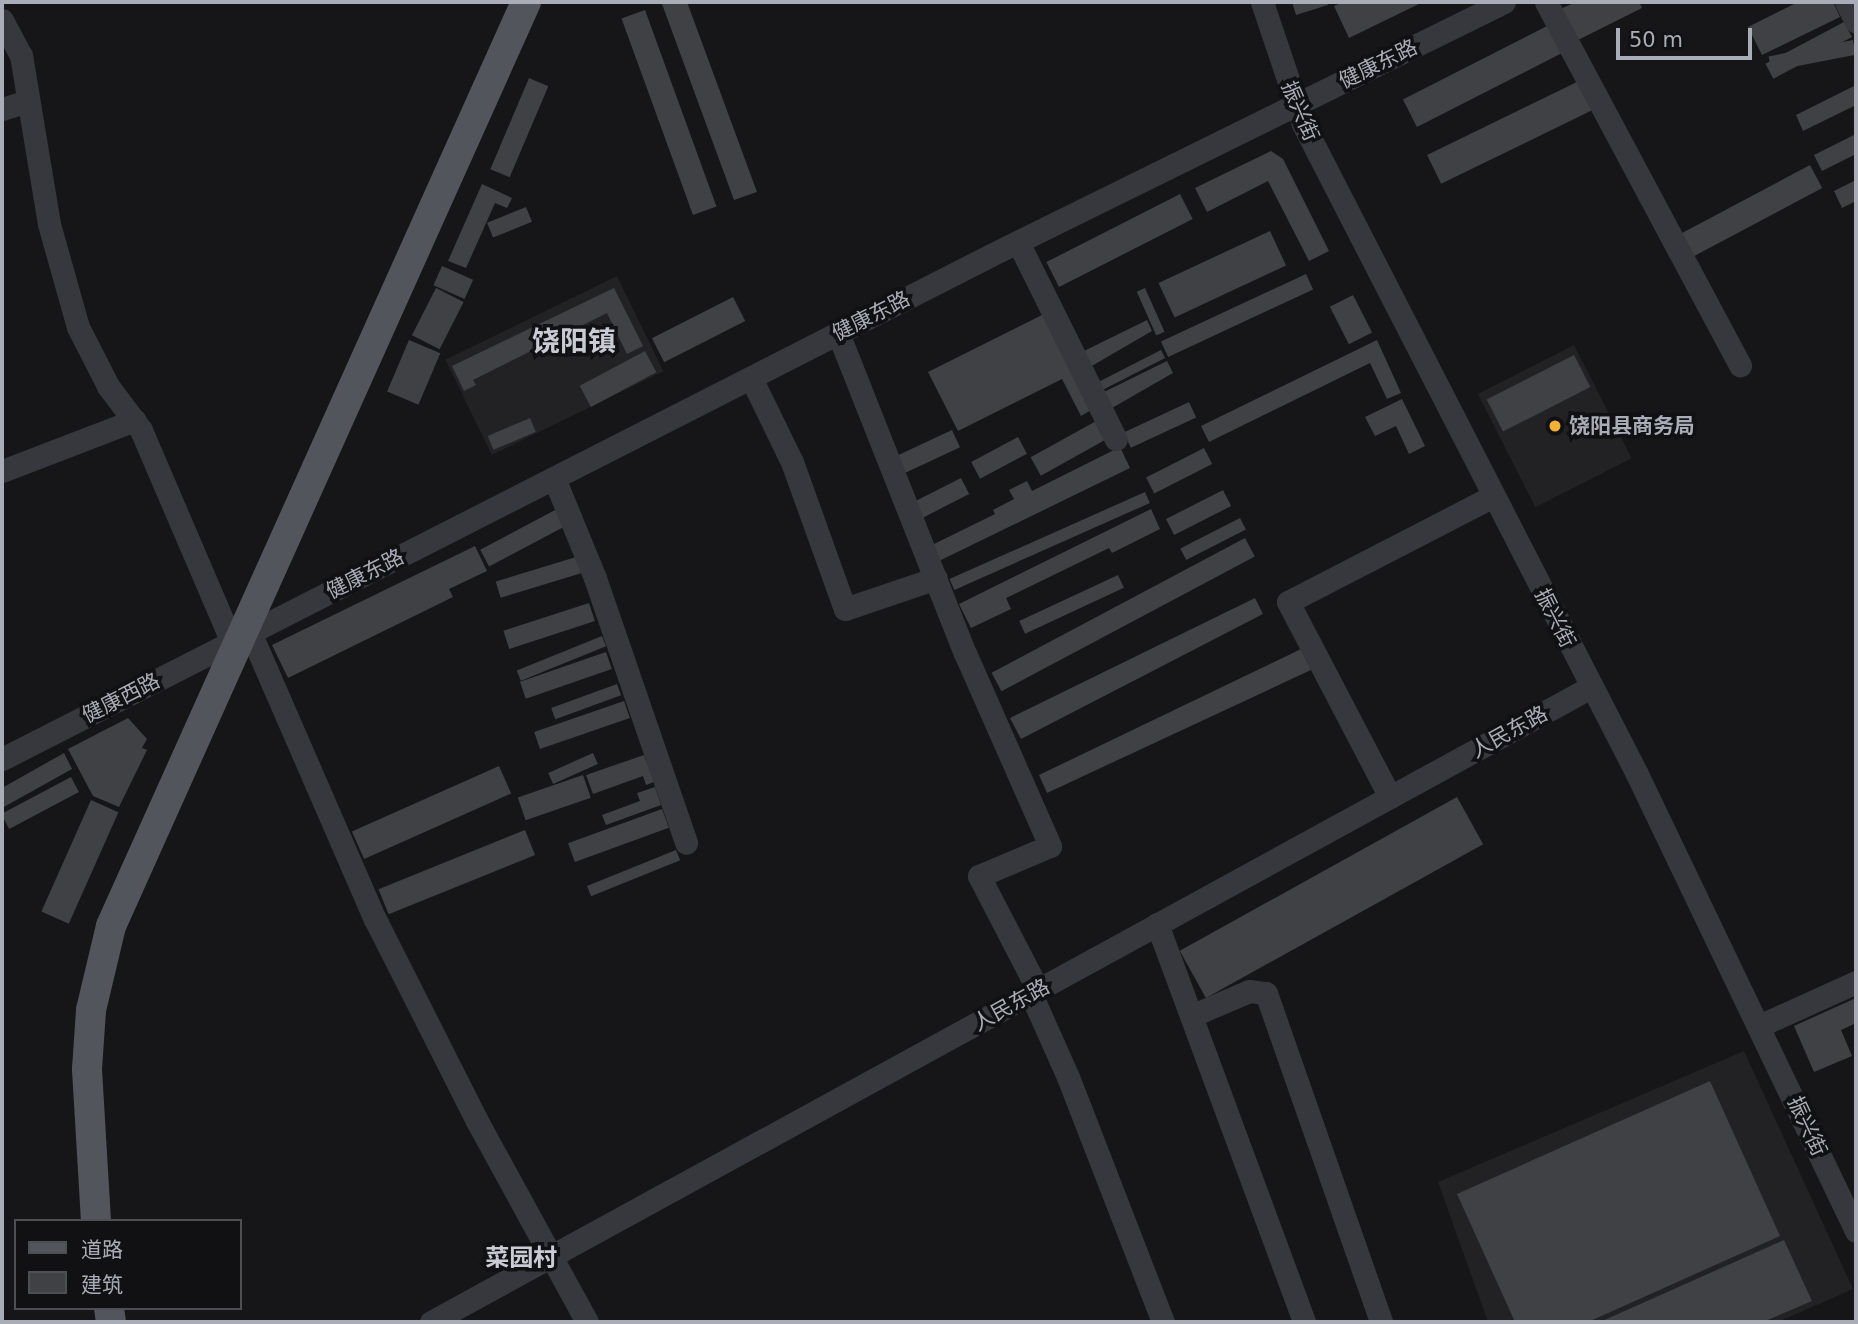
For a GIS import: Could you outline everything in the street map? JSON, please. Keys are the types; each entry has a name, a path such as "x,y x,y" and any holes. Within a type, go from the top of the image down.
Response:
{"main road":[{"path":"96,1219 87,1069 98,968 123,892 241,637 524,3"}],"street":[{"name":"振兴街","path":"1262,2 1295,105 1591,687 1759,1026 1849,1199 1856,1231"},
{"name":"健康东路","path":"241,637 1018,242 1504,2"},
{"path":"1546,2 1740,365"},
{"path":"1846,2 1856,22"},
{"path":"2,20 21,55 49,225 78,327 108,386 135,420 375,919 477,1121 587,1322"},
{"path":"2,109 28,101"},
{"path":"1018,242 1116,439"},
{"path":"838,333 936,578 1051,846 979,876 1034,992 1163,1322"},
{"path":"751,377 792,463 845,609 936,578"},
{"path":"2,471 135,420"},
{"path":"554,478 596,578 686,843"},
{"path":"1390,797 1288,602 1493,496"},
{"name":"健康西路","path":"2,759 241,637"},
{"name":"人民东路","path":"431,1322 1591,687"},
{"path":"1157,924 1304,1322"},
{"path":"1759,1026 1856,982"},
{"path":"1191,1016 1249,991 1266,993 1381,1322"}],"shaded area":[{"path":"617,276 663,371 492,455 445,360"},
{"name":"饶阳县商务局","path":"1574,345 1632,458 1535,507 1478,394"},
{"path":"1744,1051 1853,1289 1778,1322 1488,1322 1438,1182"}],"building":[{"path":"687,2 757,192 734,200 662,4"},
{"path":"1292,2 1327,2 1328,5 1296,15"},
{"path":"1343,2 1423,2 1349,38 1334,6"},
{"path":"1576,2 1639,2 1642,8 1574,42 1558,10"},
{"path":"1798,2 1833,2 1840,17 1762,55 1748,27"},
{"path":"645,10 716,206 693,215 622,19"},
{"path":"1844,22 1852,37 1773,79 1765,64"},
{"path":"1549,25 1563,53 1417,127 1403,99"},
{"path":"1853,40 1856,55 1771,71 1769,56"},
{"path":"529,78 548,86 510,177 490,169"},
{"path":"1579,81 1593,110 1441,184 1427,155"},
{"path":"1856,85 1856,105 1803,131 1796,115"},
{"path":"1856,134 1856,154 1822,171 1814,155"},
{"path":"1271,151 1283,159 1329,251 1309,261 1268,181 1207,212 1195,188"},
{"path":"1810,165 1822,188 1692,257 1679,234"},
{"path":"1856,180 1856,201 1842,208 1834,191"},
{"path":"482,184 512,198 507,208 495,203 466,268 448,261"},
{"path":"1180,194 1193,219 1059,287 1046,262"},
{"path":"526,207 532,222 493,238 487,223"},
{"path":"1270,231 1286,265 1175,317 1159,283"},
{"path":"442,266 473,280 465,299 433,285"},
{"path":"1306,274 1313,289 1168,357 1161,342"},
{"path":"436,288 464,302 440,349 412,335"},
{"path":"614,288 643,346 627,354 607,313 473,380 476,385 464,391 452,366"},
{"path":"1145,288 1165,332 1156,336 1137,292"},
{"path":"1353,295 1372,332 1349,344 1330,307"},
{"path":"733,297 745,321 664,362 652,338"},
{"path":"1044,314 1091,410 1081,416 1062,379 958,431 928,372"},
{"path":"1147,320 1152,331 1090,367 1082,352"},
{"path":"409,340 440,353 418,405 387,392"},
{"path":"1377,340 1401,393 1387,399 1370,363 1209,442 1201,426"},
{"path":"1161,350 1165,358 1101,391 1097,383"},
{"path":"645,351 656,372 591,407 580,386"},
{"path":"1574,355 1590,387 1503,432 1487,399"},
{"path":"1167,361 1173,373 1112,408 1104,392"},
{"path":"1402,399 1425,446 1409,454 1396,426 1375,436 1365,417"},
{"path":"1189,402 1196,417 1131,448 1124,432"},
{"path":"530,418 536,432 494,450 488,436"},
{"path":"1098,420 1108,438 1041,476 1031,457"},
{"path":"952,430 960,447 904,473 896,456"},
{"path":"1018,437 1027,454 980,479 971,462"},
{"path":"1120,447 1130,468 939,561 932,545 995,514 993,510 1014,499 1009,490 1027,481 1032,491"},
{"path":"1204,448 1212,464 1154,494 1146,478"},
{"path":"961,478 969,494 923,518 915,502"},
{"path":"1223,490 1231,506 1174,535 1166,519"},
{"path":"1145,492 1150,503 954,590 950,579"},
{"path":"557,509 566,526 489,567 480,550"},
{"path":"1151,509 1160,529 1112,553 1109,548 1006,598 1011,609 971,628 959,604"},
{"path":"1240,518 1246,530 1186,560 1180,548"},
{"path":"1245,538 1255,557 1001,691 992,673"},
{"path":"475,546 487,571 449,589 453,597 288,678 272,645"},
{"path":"576,557 581,573 501,598 496,582"},
{"path":"1118,575 1124,588 1025,634 1019,621"},
{"path":"1255,598 1263,614 1021,739 1010,718"},
{"path":"589,603 595,621 509,649 503,631"},
{"path":"602,636 606,646 521,681 517,670"},
{"path":"1301,649 1311,670 1047,793 1039,775"},
{"path":"606,652 612,669 526,699 520,682"},
{"path":"617,684 621,695 555,719 551,708"},
{"path":"624,701 630,718 540,749 534,732"},
{"path":"128,718 147,739 142,748 147,750 119,807 93,796 68,749"},
{"path":"64,753 72,769 2,808 2,788"},
{"path":"593,753 598,764 553,784 548,773"},
{"path":"644,755 654,782 646,785 643,776 593,794 586,775"},
{"path":"499,766 511,793 364,859 352,831"},
{"path":"583,775 591,798 526,820 518,797"},
{"path":"71,777 79,792 9,829 2,814"},
{"path":"655,787 661,805 606,825 602,815 640,801 637,793"},
{"path":"1457,797 1483,844 1206,998 1180,951"},
{"path":"91,800 118,812 69,924 41,911"},
{"path":"662,809 669,828 575,862 568,843"},
{"path":"525,830 535,855 389,914 379,889"},
{"path":"676,850 680,860 591,896 587,886"},
{"path":"1856,998 1856,1023 1841,1030 1852,1056 1814,1072 1794,1026"},
{"path":"1710,1081 1780,1236 1588,1322 1515,1322 1457,1194"},
{"path":"1784,1240 1812,1301 1763,1322 1600,1322"}],"place":[{"name":"饶阳县商务局","path":"1555,426"}],"district":[{"name":"饶阳镇","path":"574,342"},
{"name":"菜园村","path":"521,1259"}]}
